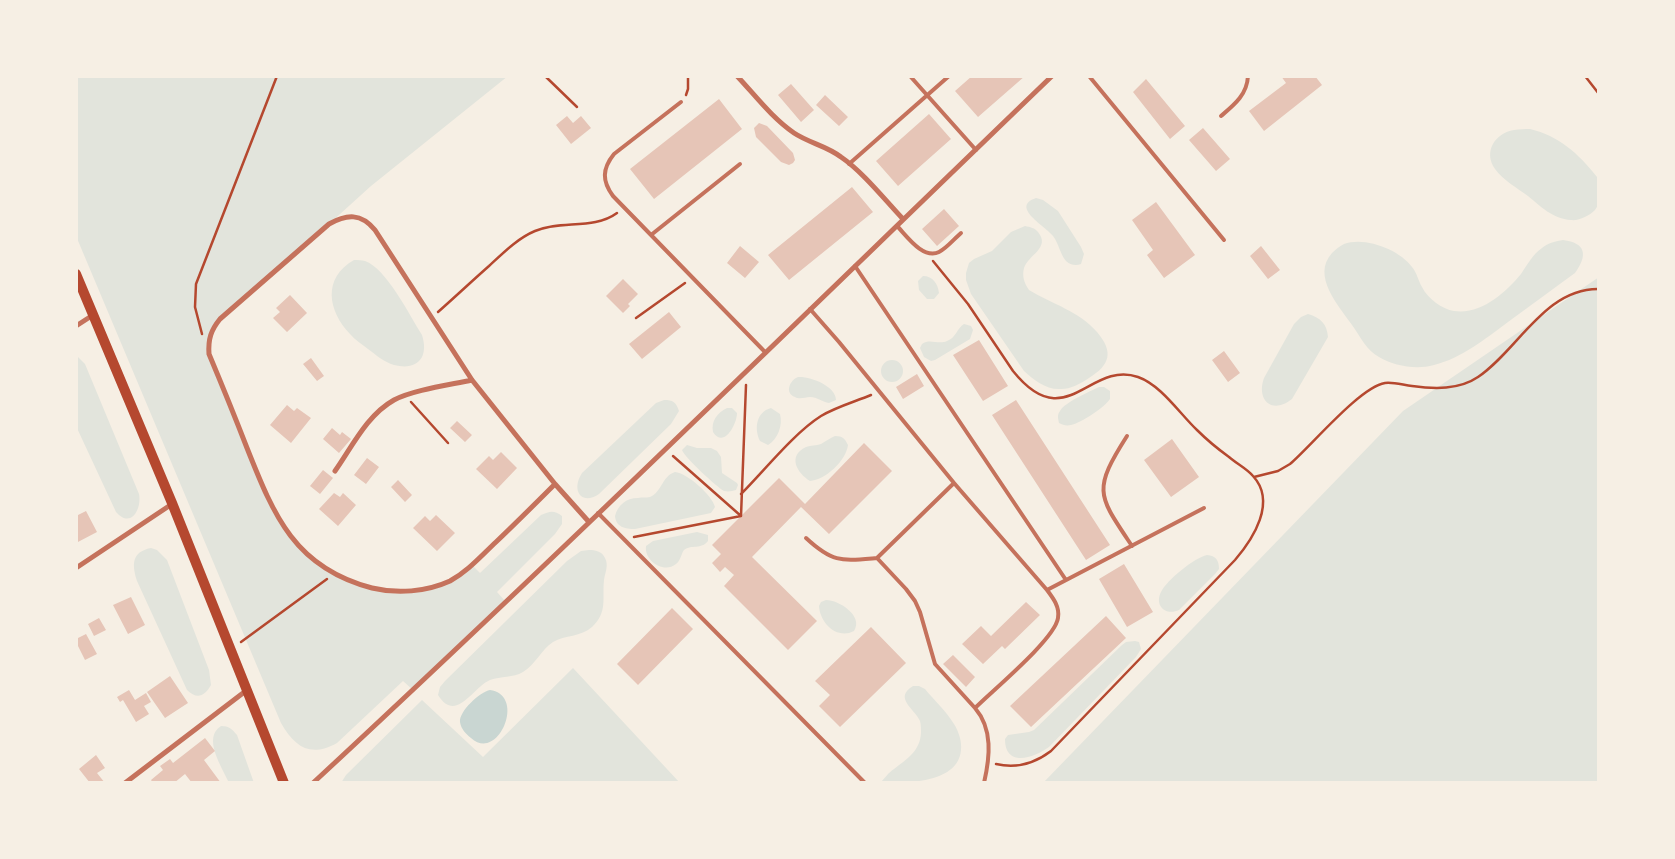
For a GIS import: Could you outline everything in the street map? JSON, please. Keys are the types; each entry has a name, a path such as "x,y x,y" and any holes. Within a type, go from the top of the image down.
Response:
{"main road":[{"path":"76,274 172,503 284,783"}],"street":[{"path":"737,76 793,132 834,152 850,164 903,219"},
{"path":"313,783 589,522 1052,76"},
{"path":"555,484 472,565 449,581 421,590 392,591 364,586 335,574 309,556 298,545 276,515 209,354 211,332 220,318 329,224 345,216 362,218 375,230 472,380 555,484 589,522"},
{"path":"76,326 93,315"},
{"path":"335,471 375,415 394,400 472,380"},
{"path":"76,568 172,503"},
{"path":"125,783 248,689"}],"lane":[{"path":"910,76 976,150"},
{"path":"850,164 949,76"},
{"path":"1089,76 1224,240"},
{"path":"1221,116 1242,96 1246,88 1248,76"},
{"path":"681,102 621,148 608,162 604,171 604,180 608,189 623,207 765,352"},
{"path":"651,235 740,164"},
{"path":"896,226 922,250 930,253 942,250 961,233"},
{"path":"855,266 1066,580"},
{"path":"810,309 880,391 954,483 1047,590 1057,607 1058,616 1052,633 1046,641 975,708"},
{"path":"1126,436 1108,469 1103,491 1104,502 1132,546"},
{"path":"806,538 820,551 838,560 877,558 954,483"},
{"path":"1047,590 1204,508"},
{"path":"598,513 865,783"},
{"path":"877,558 906,589 914,601 920,612 935,664 981,714 988,730 988,756 984,783"}],"path":[{"path":"209,354 197,317 196,284 277,76"},
{"path":"545,76 577,107"},
{"path":"681,102 688,89 688,76"},
{"path":"1585,76 1599,94"},
{"path":"431,318 508,248 533,231 546,227 595,222 606,219 623,207"},
{"path":"636,318 692,277"},
{"path":"1254,477 1278,471 1290,464 1357,398 1370,388 1385,383 1432,388 1447,388 1462,384 1477,377 1492,365 1542,314 1559,301 1575,293 1599,289"},
{"path":"741,516 746,371"},
{"path":"741,494 815,420 880,391"},
{"path":"405,396 448,442"},
{"path":"665,448 741,516"},
{"path":"624,539 741,516"},
{"path":"231,649 335,574"}],"shaded area":[{"path":"76,76 508,76 371,186 220,318 208,346 259,478 286,531 321,566 364,586 407,591 449,581 472,565 480,573 541,515 552,512 562,516 562,524 555,534 497,592 505,601 413,690 403,681 337,743 319,750 304,748 298,744 281,723 76,236"},
{"path":"1518,129 1530,129 1559,141 1583,160 1597,177 1600,190 1599,199 1597,207 1590,214 1581,219 1574,220 1553,215 1506,180 1495,169 1490,156 1496,139 1507,132"},
{"path":"1036,198 1043,200 1058,211 1081,247 1084,254 1081,264 1073,265 1066,261 1053,236 1028,212 1026,206"},
{"path":"1025,226 1037,231 1042,243 1024,268 1024,279 1029,290 1082,319 1097,332 1106,346 1107,358 1102,368 1075,386 1061,389 1050,388 1036,381 1024,371 971,294 966,280 969,263 992,251 1011,232"},
{"path":"1563,240 1576,244 1582,251 1582,261 1575,273 1473,347 1444,362 1420,367 1398,365 1385,360 1371,351 1334,300 1329,291 1324,271 1326,262 1332,253 1344,244 1352,242 1372,243 1391,250 1406,261 1412,267 1428,296 1436,303 1454,311 1474,310 1500,295 1515,281 1533,256 1544,246"},
{"path":"354,260 365,261 373,265 397,294 422,335 424,350 420,361 409,366 394,365 387,362 356,340 343,325 333,305 333,285 344,267"},
{"path":"923,276 930,277 936,284 939,293 934,299 927,299 919,290 918,281"},
{"path":"1599,277 1599,783 1043,783 1403,411"},
{"path":"1308,314 1322,322 1328,337 1292,399 1278,406 1267,403 1262,393 1264,378 1294,324 1301,317"},
{"path":"964,324 971,326 973,330 970,339 935,360 931,361 924,357 920,348 922,344 925,342 944,342 950,340"},
{"path":"76,355 85,364 139,494 139,506 131,518 121,517 116,512 76,426"},
{"path":"892,360 900,363 903,371 900,379 892,382 884,379 881,371 884,363"},
{"path":"798,377 809,378 827,386 832,390 836,400 829,403 813,397 797,398 792,395 789,387"},
{"path":"1099,387 1104,387 1110,391 1110,399 1103,406 1075,424 1066,425 1059,423 1059,412 1067,404"},
{"path":"664,400 674,402 679,411 671,424 599,494 593,497 583,497 577,485 582,473 656,403"},
{"path":"727,408 732,408 737,413 735,423 729,433 721,438 717,437 713,432 714,421 720,412"},
{"path":"771,408 780,414 781,423 777,435 768,445 760,441 757,426 762,413"},
{"path":"835,436 843,438 848,445 839,463 834,469 816,480 810,481 805,478 796,464 797,455 806,447 821,444"},
{"path":"687,445 697,448 711,448 717,451 721,457 722,473 737,483 736,490 724,491 708,478 684,454 682,450"},
{"path":"675,472 686,476 704,491 715,507 711,513 635,529 625,528 617,523 615,516 623,503 630,499 654,495 667,477"},
{"path":"697,532 708,535 708,541 705,544 684,550 678,562 671,567 661,567 648,557 646,546 653,541"},
{"path":"151,548 157,550 167,560 209,670 211,685 206,692 197,696 187,690 137,581 134,570 136,556 144,550"},
{"path":"581,551 600,552 607,563 602,611 592,627 583,633 553,642 523,672 490,680 458,705 451,706 445,703 438,695 440,687 445,681 567,561"},
{"path":"1207,555 1215,557 1218,561 1219,569 1215,574 1179,610 1170,612 1162,608 1159,597 1164,587 1188,565"},
{"path":"826,600 837,603 849,610 856,620 854,631 848,633 836,632 826,624 822,618 819,606 821,602"},
{"path":"1126,642 1139,642 1141,649 1136,657 1049,747 1028,757 1015,757 1010,754 1006,748 1005,739 1008,735 1034,730 1122,645"},
{"path":"573,668 680,783 341,783 346,775 422,700 483,757"},
{"path":"913,686 925,689 954,724 961,744 958,761 951,770 929,779 916,782 880,783 912,754 918,745 921,732 920,721 905,699 907,690"},
{"path":"490,690 501,695 506,703 507,714 499,735 491,742 481,743 471,738 464,731 460,722 466,708 481,694"},
{"path":"221,726 230,728 237,735 254,783 229,783 218,761 213,745 213,738"}],"building":[{"path":"972,76 1025,76 978,117 955,91"},
{"path":"1281,76 1315,76 1322,85 1264,131 1249,111 1286,83"},
{"path":"1146,79 1185,126 1170,139 1133,92"},
{"path":"791,84 814,110 801,122 778,95"},
{"path":"825,95 848,117 839,126 816,105"},
{"path":"719,99 742,129 654,199 630,169"},
{"path":"929,114 951,139 898,186 876,161"},
{"path":"567,116 573,123 581,116 591,128 571,144 556,125"},
{"path":"759,123 767,126 793,153 795,160 793,163 789,165 781,162 756,137 754,128"},
{"path":"1203,128 1230,159 1216,171 1189,140"},
{"path":"852,187 873,212 789,280 768,255"},
{"path":"1156,202 1195,255 1164,278 1147,255 1153,250 1132,220"},
{"path":"944,209 959,226 937,246 922,229"},
{"path":"740,246 759,262 745,278 727,263"},
{"path":"1261,246 1280,270 1268,279 1250,256"},
{"path":"623,279 638,294 628,304 630,306 623,313 606,296"},
{"path":"290,295 307,313 287,332 273,318 280,312 276,308"},
{"path":"669,312 681,327 642,359 629,344"},
{"path":"979,340 1008,386 983,401 953,355"},
{"path":"1224,351 1240,373 1228,382 1212,360"},
{"path":"311,358 324,376 317,381 303,364"},
{"path":"917,374 924,386 903,399 896,387"},
{"path":"1016,400 1110,545 1086,560 992,415"},
{"path":"287,405 294,411 297,408 311,418 291,443 270,425"},
{"path":"457,421 472,435 465,442 450,428"},
{"path":"332,428 340,435 342,432 351,439 339,453 323,439"},
{"path":"1172,439 1199,477 1171,497 1144,460"},
{"path":"864,443 892,471 829,534 801,507 752,557 817,621 788,650 724,586 734,575 725,567 720,572 712,563 721,554 712,545 779,478 805,504"},
{"path":"501,452 517,468 497,489 476,469 489,456 493,460"},
{"path":"367,458 379,467 366,484 354,475"},
{"path":"323,470 333,478 320,494 310,486"},
{"path":"398,480 412,495 405,502 391,487"},
{"path":"334,493 340,497 343,493 356,505 338,526 319,509"},
{"path":"86,511 97,532 76,543 76,516"},
{"path":"436,515 455,533 437,551 413,528 425,516 430,521"},
{"path":"1124,564 1153,612 1127,627 1099,579"},
{"path":"131,597 145,625 128,634 113,605"},
{"path":"1026,602 1040,615 1005,649 1002,646 983,664 962,644 981,626 991,636"},
{"path":"672,608 693,629 638,685 617,664"},
{"path":"1106,616 1126,638 1031,727 1010,706"},
{"path":"99,618 106,630 94,636 88,624"},
{"path":"871,627 906,663 840,727 819,706 830,695 815,681"},
{"path":"86,634 97,654 85,660 76,639"},
{"path":"953,655 975,677 966,687 943,664"},
{"path":"170,676 188,703 165,718 147,692"},
{"path":"129,690 135,700 146,693 151,702 144,706 149,714 136,722 123,700 120,702 117,697"},
{"path":"205,738 215,751 204,760 221,783 192,783 185,774 174,783 153,783 151,780 163,770 160,766 170,759 173,763"},
{"path":"96,755 105,768 97,773 105,783 90,783 79,769"}]}
